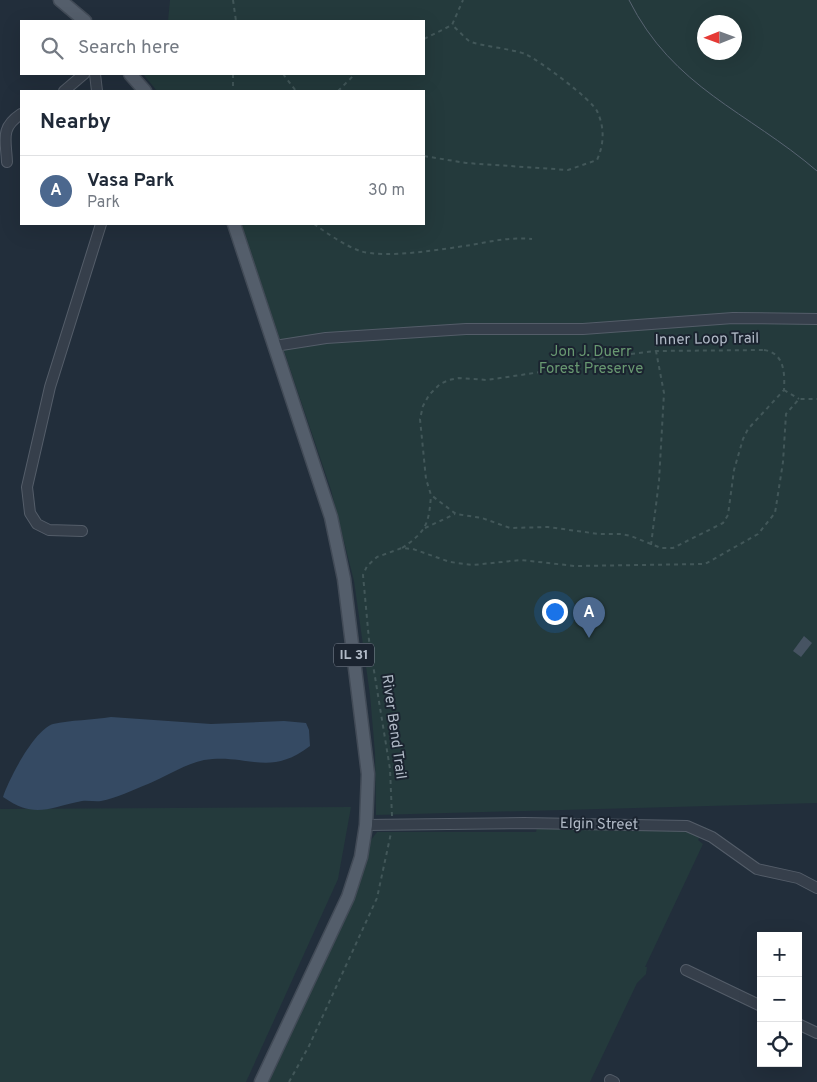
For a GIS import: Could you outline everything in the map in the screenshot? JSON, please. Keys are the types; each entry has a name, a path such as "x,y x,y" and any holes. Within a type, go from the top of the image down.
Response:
{"main road":[{"path":"60,0 84,20"},
{"path":"131,75 144,90"},
{"name":"IL 31","path":"234,225 331,517 344,580 368,774 366,825 361,856 348,897 261,1082"}],"street":[{"path":"65,90 83,75"},
{"path":"95,75 97,90"},
{"path":"7,162 5,130 10,121 20,115"},
{"path":"82,531 49,530 37,524 30,513 27,487 50,387 101,225"},
{"path":"275,346 326,338 446,330 583,329 733,318 817,319"},
{"name":"Elgin Street","path":"366,825 524,823 687,826 712,837 757,870 798,878 817,888"},
{"path":"686,970 757,1004"},
{"path":"802,1026 817,1033"}],"path":[{"path":"233,0 236,20"},
{"path":"425,38 452,25 463,0"},
{"path":"425,156 466,162 568,170 596,160 602,147 602,128 596,110 549,67 525,54 498,46 470,42 452,25"},
{"path":"233,75 233,90"},
{"path":"284,75 295,90"},
{"path":"339,90 354,75"},
{"path":"316,225 341,242 362,251 387,254 445,249 502,239 532,239"},
{"path":"651,545 659,482 664,393 656,351 656,324"},
{"name":"Inner Loop Trail","path":"431,495 426,480 420,418 426,400 440,384 459,378 487,380 554,370 598,358 656,351 774,352 782,366 784,390"},
{"path":"431,495 456,514 482,518 510,528 548,527 631,536 661,548 673,548 723,522 728,515 734,470 743,439 748,429 784,390 799,399 817,399"},
{"path":"402,548 413,549 450,562 473,565 521,560 575,566 705,564 758,534 775,513 783,462 786,414 799,399"},
{"path":"425,528 430,514 431,495"},
{"name":"River Bend Trail","path":"289,1082 309,1046 377,898 393,825 390,768 369,640 363,575 367,566 377,557 402,548 419,537 425,528 456,514"}],"green space":[{"name":"Jon J. Duerr Forest Preserve","path":"170,0 817,0 817,803 376,815 375,753 370,695 354,581 331,490 241,225 425,225 425,90 156,90 144,75 425,75 425,20 168,20"},
{"path":"351,807 338,879 246,1082 0,1082 0,809"},
{"path":"537,827 706,827 698,840 703,844 645,967 647,967 646,974 637,983 590,1082 269,1082 324,961 371,840 377,832 536,832"}],"water":[{"path":"111,717 211,724 284,721 306,723 309,730 310,746 295,756 270,763 233,759 204,760 190,764 124,794 101,801 82,801 50,809 33,810 14,804 3,797 23,756 38,735 46,728 53,724"}],"building":[{"path":"804,636 812,643 801,657 793,651"}],"tram line":[{"path":"629,0 647,30 667,55 689,77 791,150 817,171"}],"place":[{"name":"Vasa Park","path":"589,638"}]}
